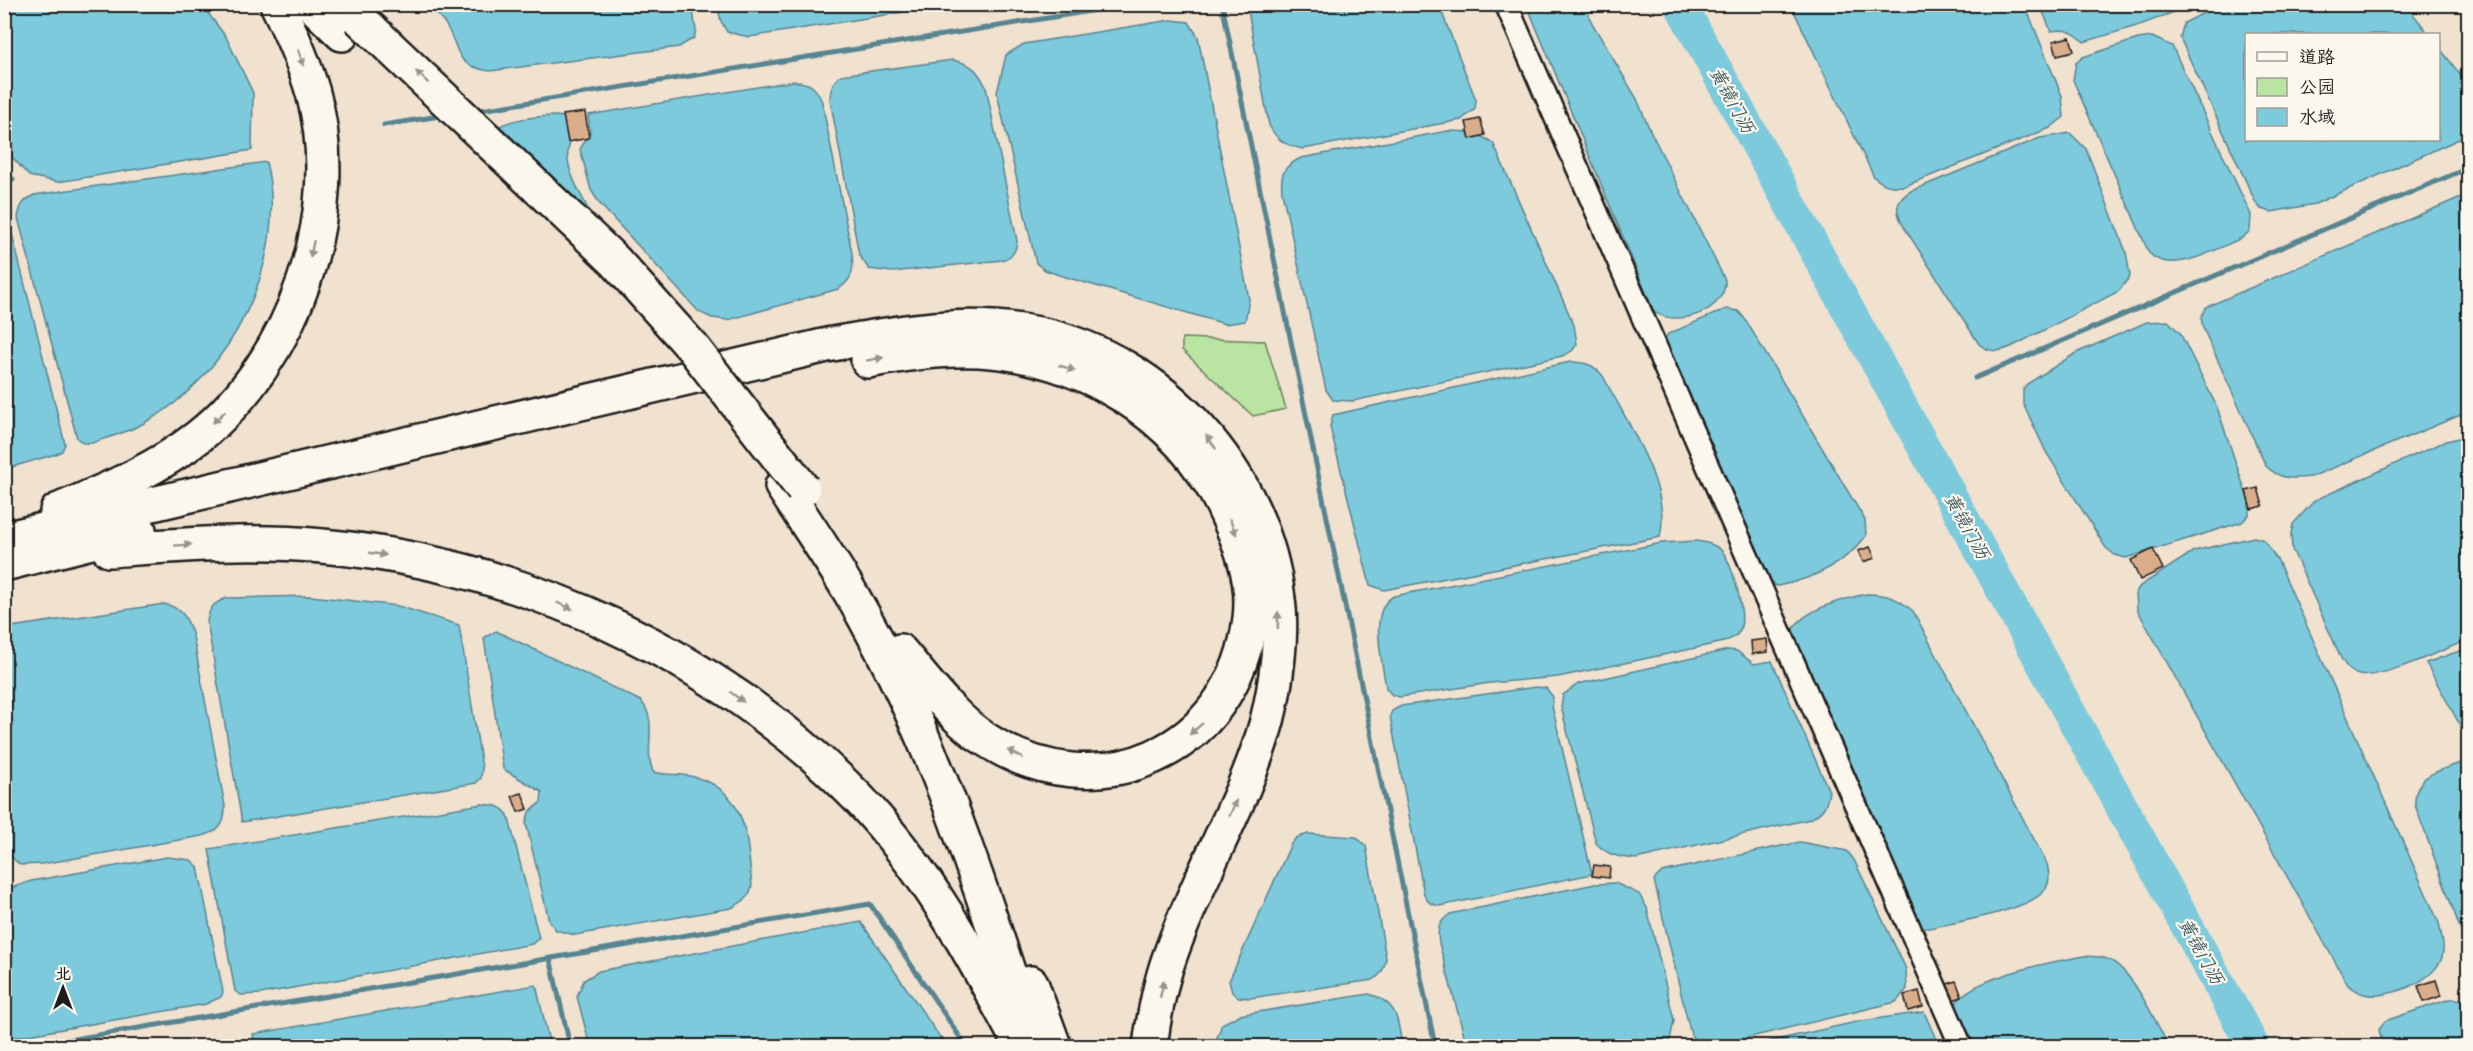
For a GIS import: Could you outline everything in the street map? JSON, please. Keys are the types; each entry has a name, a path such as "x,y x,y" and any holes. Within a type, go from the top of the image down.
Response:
{"highway":[{"path":"4,534 138,476 197,437 235,403 266,362 290,319 309,266 321,202 320,142 313,94 294,39 277,4"},
{"path":"311,4 348,18 615,261 693,348 803,489 900,651 1054,1047"},
{"path":"348,18 648,325 782,486 859,608 912,711 975,846 1033,1047"},
{"path":"4,539 827,345 912,330 972,326 1040,334 1100,355 1154,386 1202,429 1239,481 1266,543 1279,599 1277,661 1267,720 1241,791 1170,955 1150,1047"},
{"path":"4,564 169,522 814,370 908,354 977,350 1034,357 1086,375 1133,401 1176,436 1204,473 1234,529 1249,569 1251,615 1245,651 1232,684 1197,730 1164,754 1123,768 1080,771 1034,764 984,738 946,704 900,651"},
{"path":"41,556 210,543 321,546 427,561 530,591 627,633 719,684 792,739 859,799 914,865 966,943 1022,1047"}],"street":[{"path":"1506,4 1961,1047"}],"green space":[{"path":"1182,338 1265,341 1286,409 1253,416 1182,350"}],"water":[{"path":"2221,4 2406,5 2428,33 2245,33 2245,141 2440,141 2440,48 2468,85 2468,135 2315,204 2271,212 2261,209 2255,201 2180,38 2184,23"},
{"path":"4,5 202,5 226,37 253,93 252,150 58,182 29,176 5,149"},
{"path":"428,5 692,5 696,30 694,38 679,47 490,71 465,62 445,24"},
{"path":"717,5 934,5 934,7 749,37 727,32 721,21"},
{"path":"1247,5 1439,5 1476,100 1475,109 1461,120 1303,149 1286,144 1275,135 1269,125"},
{"path":"1527,5 1585,5 1592,23 1637,99 1649,128 1725,280 1724,291 1710,308 1699,314 1676,318 1654,312"},
{"path":"1791,5 2025,5 2062,96 2064,117 2050,128 1905,186 1885,184 1874,177"},
{"path":"2040,5 2192,5 2140,25 2084,42 2069,32 2051,31"},
{"path":"1171,20 1189,22 1198,37 1249,299 1245,321 1225,324 1059,275 1045,270 1036,263 997,93 1006,55 1024,44"},
{"path":"2152,37 2172,46 2251,215 2250,231 2242,238 2195,258 2182,261 2158,260 2149,253 2073,80 2076,63 2083,57 2138,39"},
{"path":"953,60 974,69 986,87 1017,241 1015,251 1002,260 892,272 869,269 859,255 830,99 832,86 841,75"},
{"path":"794,81 812,86 822,102 852,253 853,265 850,278 838,289 728,320 712,318 699,312 599,203 591,190 580,149 590,133 588,115"},
{"path":"555,116 572,118 573,131 568,150 569,166 590,213 573,227 477,138 496,127 514,121"},
{"path":"1448,131 1472,133 1493,143 1574,325 1577,344 1572,351 1562,356 1353,401 1333,400 1326,390 1282,192 1284,171 1301,158"},
{"path":"2070,133 2086,149 2126,252 2130,276 2119,291 2012,346 1998,351 1988,350 1979,344 1904,227 1899,216 1899,203 1911,191 2040,138"},
{"path":"266,162 271,199 269,237 261,275 247,312 227,346 203,376 175,403 132,429 92,443 83,443 77,438 18,218 23,204 34,195"},
{"path":"2468,194 2468,412 2311,477 2287,478 2271,471 2266,466 2203,328 2201,317 2206,307"},
{"path":"5,206 65,444 62,451 56,454 5,469"},
{"path":"1726,309 1738,311 1745,319 1865,520 1866,536 1848,555 1827,569 1778,586 1769,584 1664,340 1668,334"},
{"path":"2168,321 2180,333 2217,407 2249,502 2249,515 2242,522 2126,558 2115,555 2106,548 2046,452 2023,403 2023,389 2027,384 2076,353 2147,322"},
{"path":"1570,362 1588,365 1603,376 1645,455 1659,497 1662,518 1660,537 1384,590 1370,585 1330,427 1333,415"},
{"path":"2459,438 2468,439 2468,640 2382,673 2356,674 2342,660 2292,549 2293,524 2315,500 2446,441"},
{"path":"2254,537 2264,540 2278,561 2439,923 2443,946 2441,960 2428,975 2396,992 2364,994 2348,985 2137,609 2136,592 2140,586 2194,551"},
{"path":"1696,541 1710,544 1722,551 1738,591 1742,615 1741,625 1736,635 1724,642 1558,677 1490,683 1400,697 1392,695 1386,688 1380,651 1379,624 1381,612 1394,596 1662,543"},
{"path":"1867,594 1892,598 1913,611 2047,864 2048,885 2035,898 1990,915 1929,928 1918,928 1789,637 1801,620 1811,613 1822,607"},
{"path":"311,596 398,606 459,625 482,768 481,778 476,783 242,822 207,622 209,613 215,604 227,598"},
{"path":"164,604 180,611 189,624 193,636 225,806 222,823 213,832 202,836 42,864 20,865 7,853 5,838 5,628"},
{"path":"496,631 641,701 649,718 649,754 653,772 689,776 712,784 725,793 735,805 746,835 752,886 745,899 731,908 575,935 556,930 549,921 526,823 529,812 541,802 542,792 503,769 484,638"},
{"path":"2468,648 2468,740 2426,663"},
{"path":"1728,650 1737,651 1754,664 1772,661 1829,791 1824,808 1810,819 1636,859 1605,851 1596,843 1561,707 1563,695 1578,684"},
{"path":"1536,687 1546,688 1553,697 1552,706 1592,874 1440,906 1432,904 1424,894 1390,716 1392,711 1401,706"},
{"path":"2468,760 2468,950 2415,805 2419,785 2424,779 2440,770"},
{"path":"482,804 500,807 508,815 539,938 532,944 260,994 241,995 235,991 209,849"},
{"path":"1308,834 1356,837 1366,846 1386,958 1383,968 1379,976 1373,980 1250,998 1238,997 1232,992 1229,981 1291,844 1296,838"},
{"path":"1800,842 1847,851 1854,860 1906,969 1907,989 1896,1002 1717,1045 1700,1046 1691,1035 1654,880 1662,872"},
{"path":"167,857 191,860 198,867 223,992 221,997 206,1004 5,1039 5,890 31,881"},
{"path":"1615,883 1639,894 1647,908 1674,1020 1670,1040 1664,1046 1467,1046 1439,943 1438,930 1443,920 1450,914 1595,884"},
{"path":"861,922 946,1046 590,1046 577,996 584,980 599,971"},
{"path":"2085,956 2104,958 2124,971 2142,996 2169,1046 1963,1046 1954,1011 1959,1000 1971,989 2011,973"},
{"path":"536,985 550,1046 255,1046 253,1034"},
{"path":"1369,994 1386,1002 1395,1013 1402,1046 1214,1046 1222,1024 1239,1015"},
{"path":"2450,999 2461,999 2468,1003 2468,1046 2383,1046 2379,1030 2385,1021"},
{"path":"1924,1012 1939,1046 1749,1046 1861,1021"}],"building":[{"path":"2070,37 2074,51 2057,55 2053,41"},
{"path":"585,112 589,138 568,142 563,115"},
{"path":"1480,119 1485,135 1470,139 1466,122"},
{"path":"2258,488 2263,506 2251,509 2246,491"},
{"path":"1870,547 1875,558 1863,562 1858,551"},
{"path":"2153,549 2163,569 2140,580 2131,560"},
{"path":"1767,639 1768,652 1752,654 1751,641"},
{"path":"522,793 528,809 518,812 512,796"},
{"path":"1594,865 1610,867 1609,878 1592,876"},
{"path":"2436,980 2441,996 2424,1002 2418,986"},
{"path":"1956,981 1962,997 1947,1002 1942,986"},
{"path":"1919,991 1923,1007 1908,1011 1904,995"}],"waterway":[{"path":"475,111 1134,4"},
{"path":"1222,4 1435,1046"},
{"name":"黄镜门沥","path":"1680,4 2253,1046"},
{"path":"384,125 446,115"},
{"path":"1975,378 2468,168"},
{"path":"4,172 13,179"},
{"path":"33,1046 870,904 966,1046"},
{"path":"550,958 570,1046"}]}
